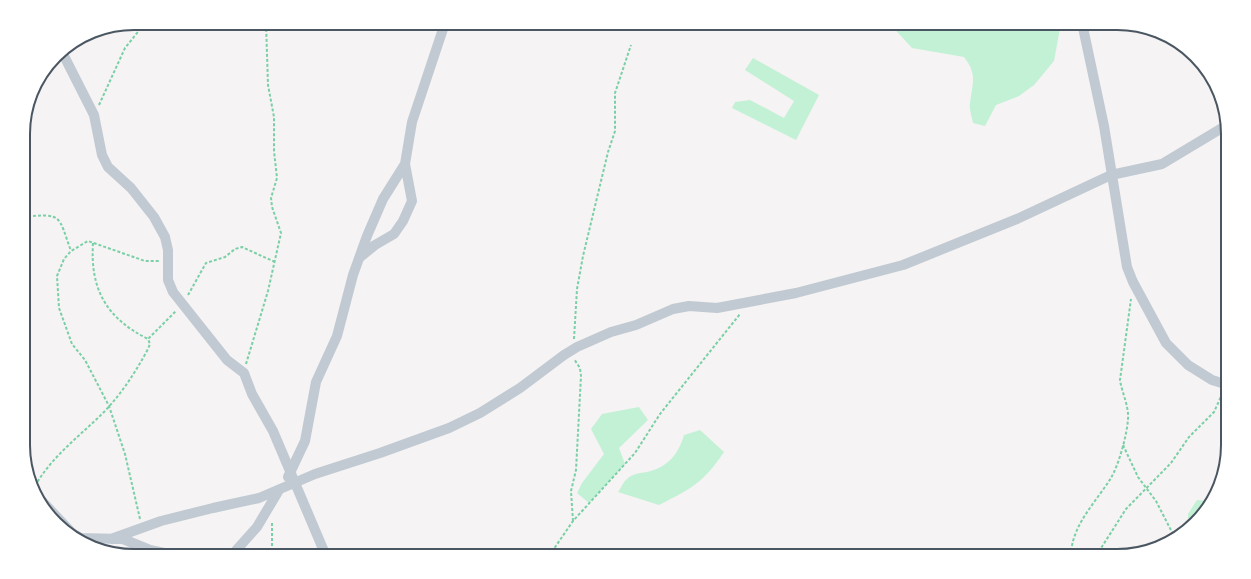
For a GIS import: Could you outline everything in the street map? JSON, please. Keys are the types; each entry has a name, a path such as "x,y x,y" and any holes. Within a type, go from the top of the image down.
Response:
{"street":[{"path":"359,258 375,245 394,234 403,221 412,201 405,164 412,122 443,30"},
{"path":"1083,30 1104,126 1127,267 1132,282 1166,343 1188,365 1212,380 1221,383"},
{"path":"64,57 94,115 100,147 108,167 131,188 154,217 165,237 168,280 172,292 227,360 244,373 252,394 273,432 323,549"},
{"path":"111,539 142,528 213,508 259,498 315,474 380,453 455,425 480,413 520,388 574,350 611,332 636,325 674,309 689,306 717,308 796,293 903,265 976,234 1017,219 1111,175 1162,164 1221,129"},
{"path":"237,549 257,527 278,491 290,474 305,442 316,382 337,336 359,258 383,199 405,164"},
{"path":"89,538 123,539 148,549"}],"path":[{"path":"94,115 125,48 139,30"},
{"path":"244,373 275,262 281,233 272,207 271,198 277,178 274,151 274,117 268,85 266,30"},
{"path":"574,521 572,491 576,470 581,376 580,368 573,358 577,289 583,256 608,152 615,131 615,93 631,45"},
{"path":"30,216 47,214 54,216 61,224 71,250"},
{"path":"142,528 125,454 109,406 84,360 72,344 59,308 57,276 64,259 71,250 88,241 145,261 160,261 168,263"},
{"path":"37,482 41,474 67,446 109,406 127,386 150,344 148,339 136,333 121,321 103,302 98,288 95,270 91,264 93,243"},
{"path":"148,339 182,304 206,263 225,257 235,249 242,247 275,262"},
{"path":"1072,549 1074,535 1086,514 1112,476 1122,444 1128,412 1120,380 1128,331 1132,282"},
{"path":"554,549 574,521 635,453 660,414 702,364 734,320 754,301"},
{"path":"1100,549 1126,509 1171,463 1189,437 1214,412 1221,397"},
{"path":"1122,444 1138,477 1147,488 1172,533"},
{"path":"271,549 270,529 272,521"}],"green space":[{"path":"895,30 1060,30 1054,61 1034,85 1019,96 996,105 985,126 973,123 970,106 973,74 964,57 912,48"},
{"path":"753,58 819,95 796,140 732,108 735,102 750,100 784,118 794,101 745,70"},
{"path":"639,407 648,420 619,448 625,464 589,503 577,493 582,483 604,454 591,429 602,414"},
{"path":"700,430 724,452 710,471 696,484 659,505 618,492 629,477 661,467 671,459 679,449 684,435"},
{"path":"1197,500 1205,501 1188,521 1188,514"}]}
